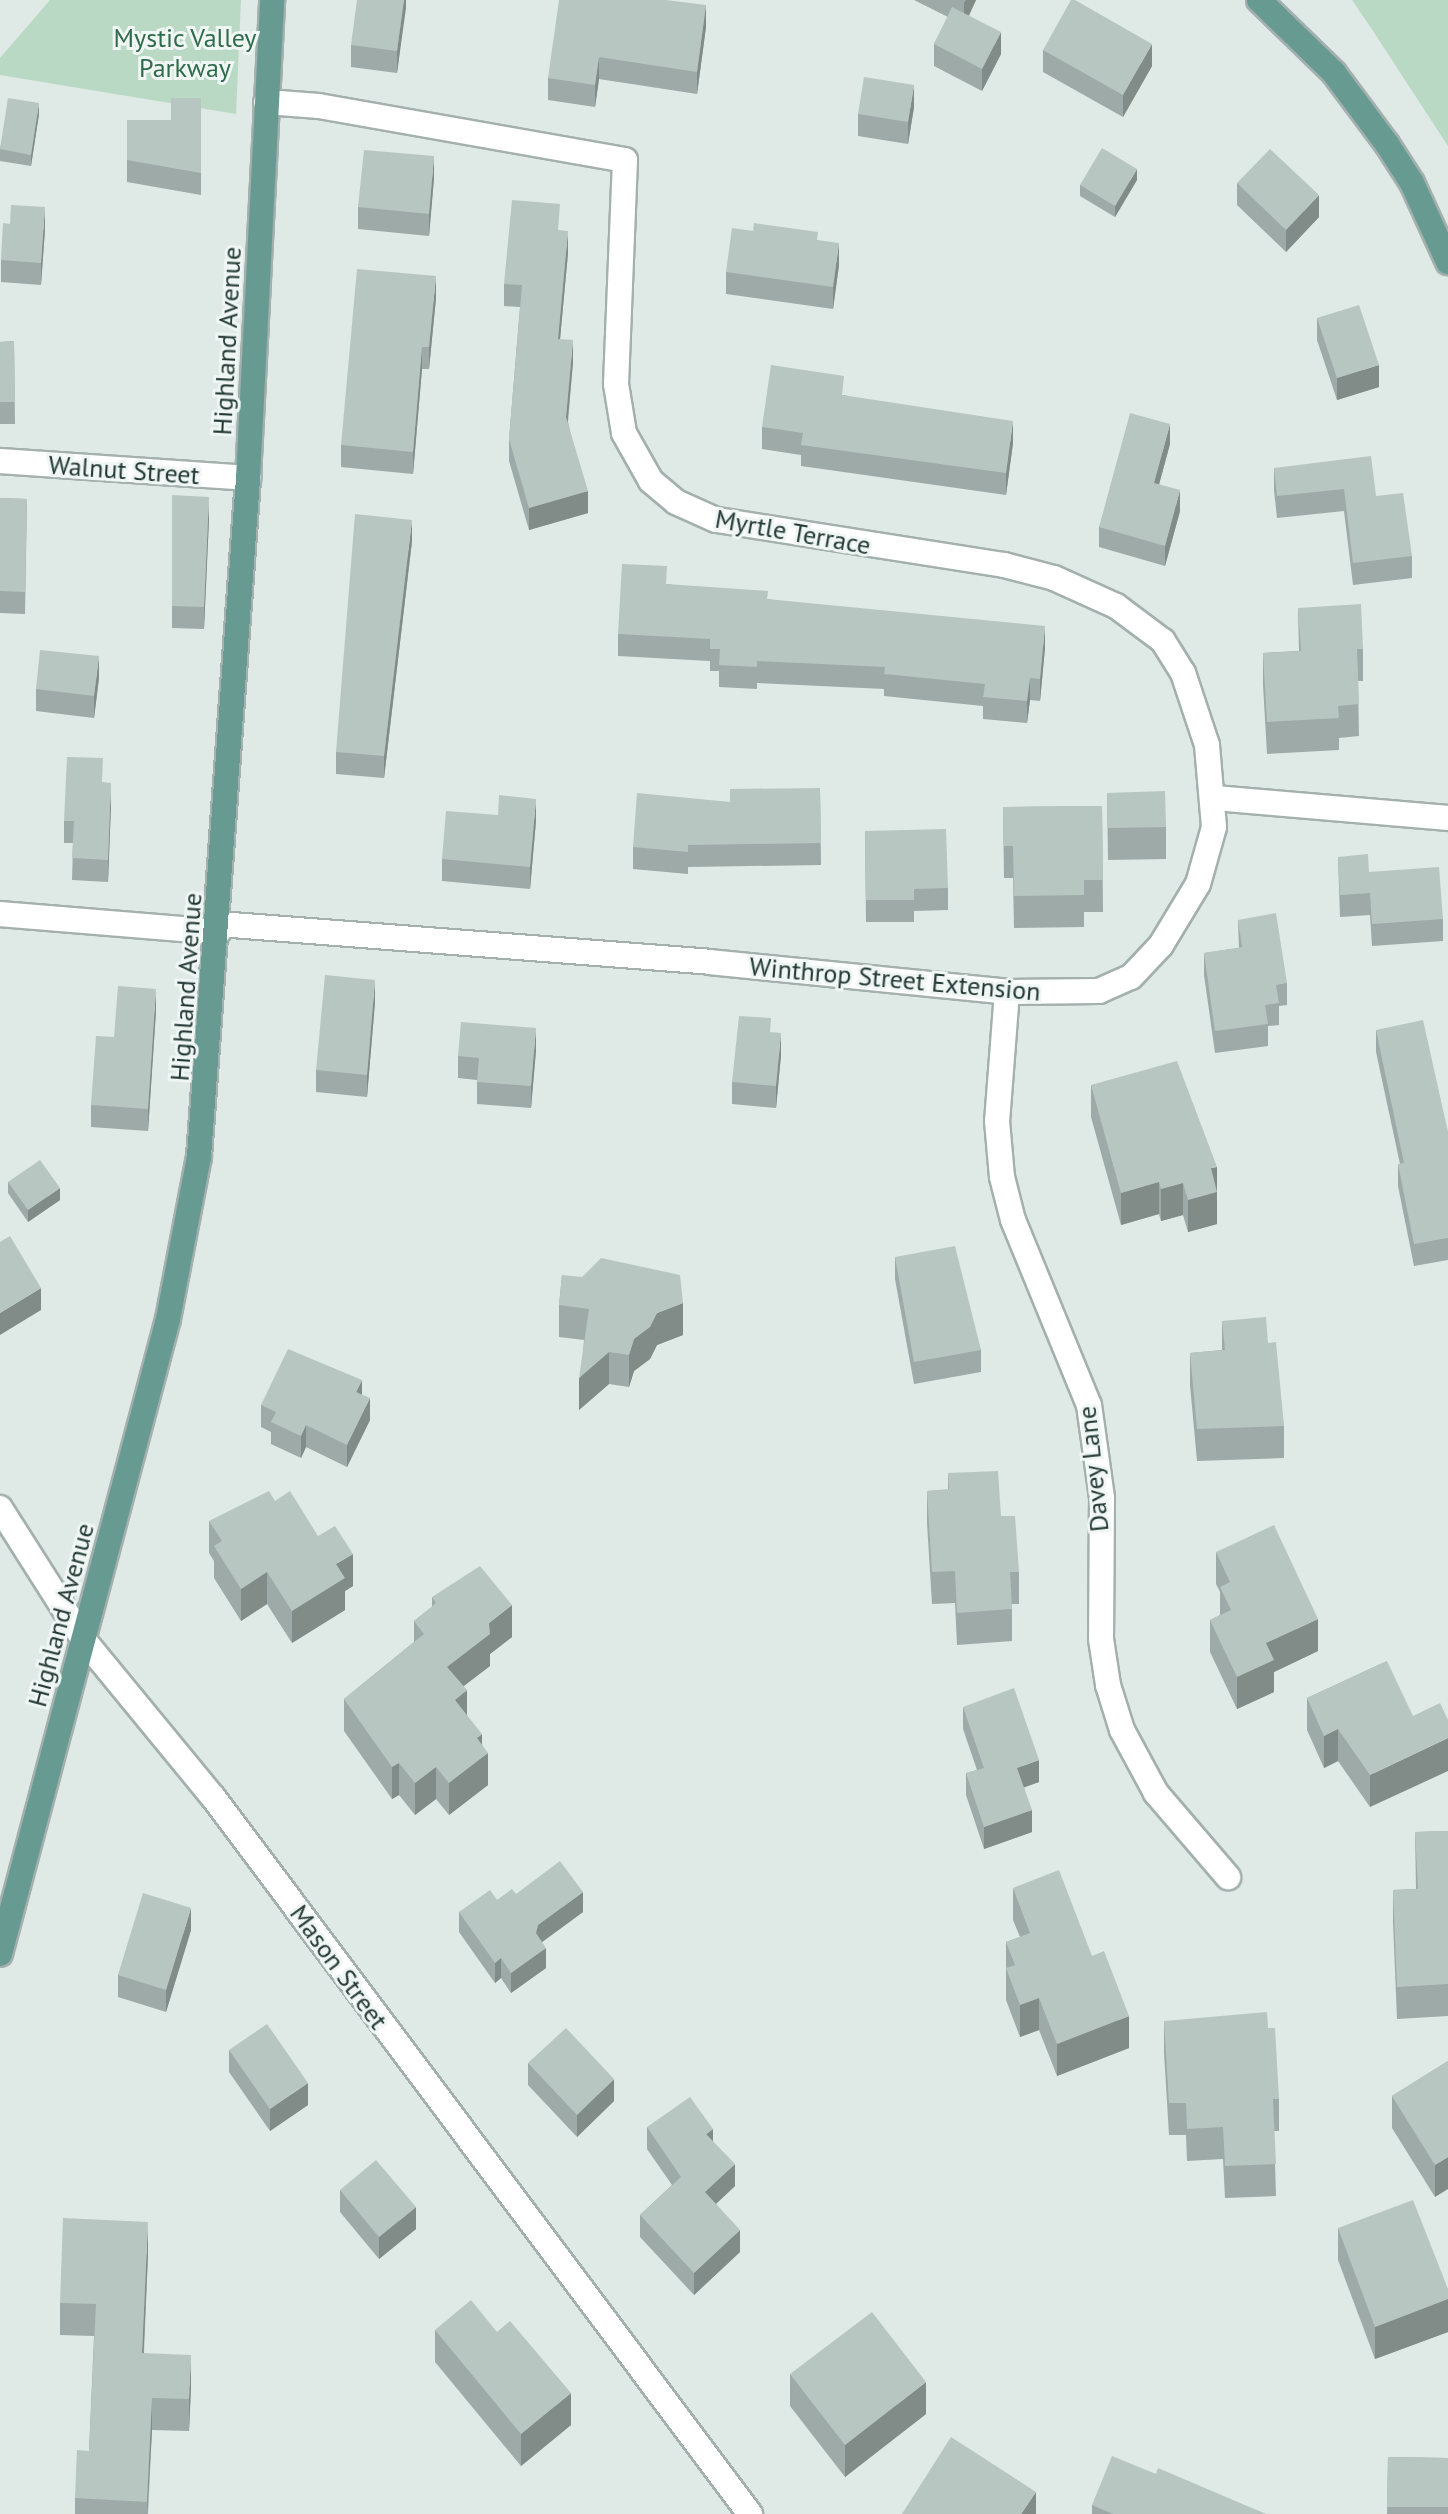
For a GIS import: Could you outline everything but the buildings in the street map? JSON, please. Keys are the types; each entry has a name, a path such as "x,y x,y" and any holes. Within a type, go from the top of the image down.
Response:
{"main road":[{"name":"Highland Avenue","path":"0,1954 183,1252 203,1123 248,478 272,0"},
{"path":"1259,0 1334,73 1387,144 1412,183 1448,262"}],"street":[{"name":"Myrtle Terrace","path":"266,102 319,106 625,160 616,384 624,433 651,481 676,502 716,520 1004,565 1054,578 1116,606 1163,641 1183,673 1207,745 1215,798"},
{"name":"Walnut Street","path":"0,461 248,478"},
{"path":"1215,798 1448,818"},
{"name":"Winthrop Street Extension","path":"0,914 709,962 1007,992 1099,991 1141,969 1181,917 1211,850 1215,798"},
{"name":"Davey Lane","path":"1007,992 997,1106 1002,1177 1013,1220 1089,1405 1102,1498 1101,1639 1108,1685 1122,1730 1156,1793 1228,1877"},
{"name":"Mason Street","path":"0,1508 83,1639 213,1797 750,2514"}],"green space":[{"name":"Mystic Valley Parkway","path":"50,0 241,0 236,114 0,75 0,58"},
{"path":"1352,0 1448,0 1448,146 1373,31"}]}
